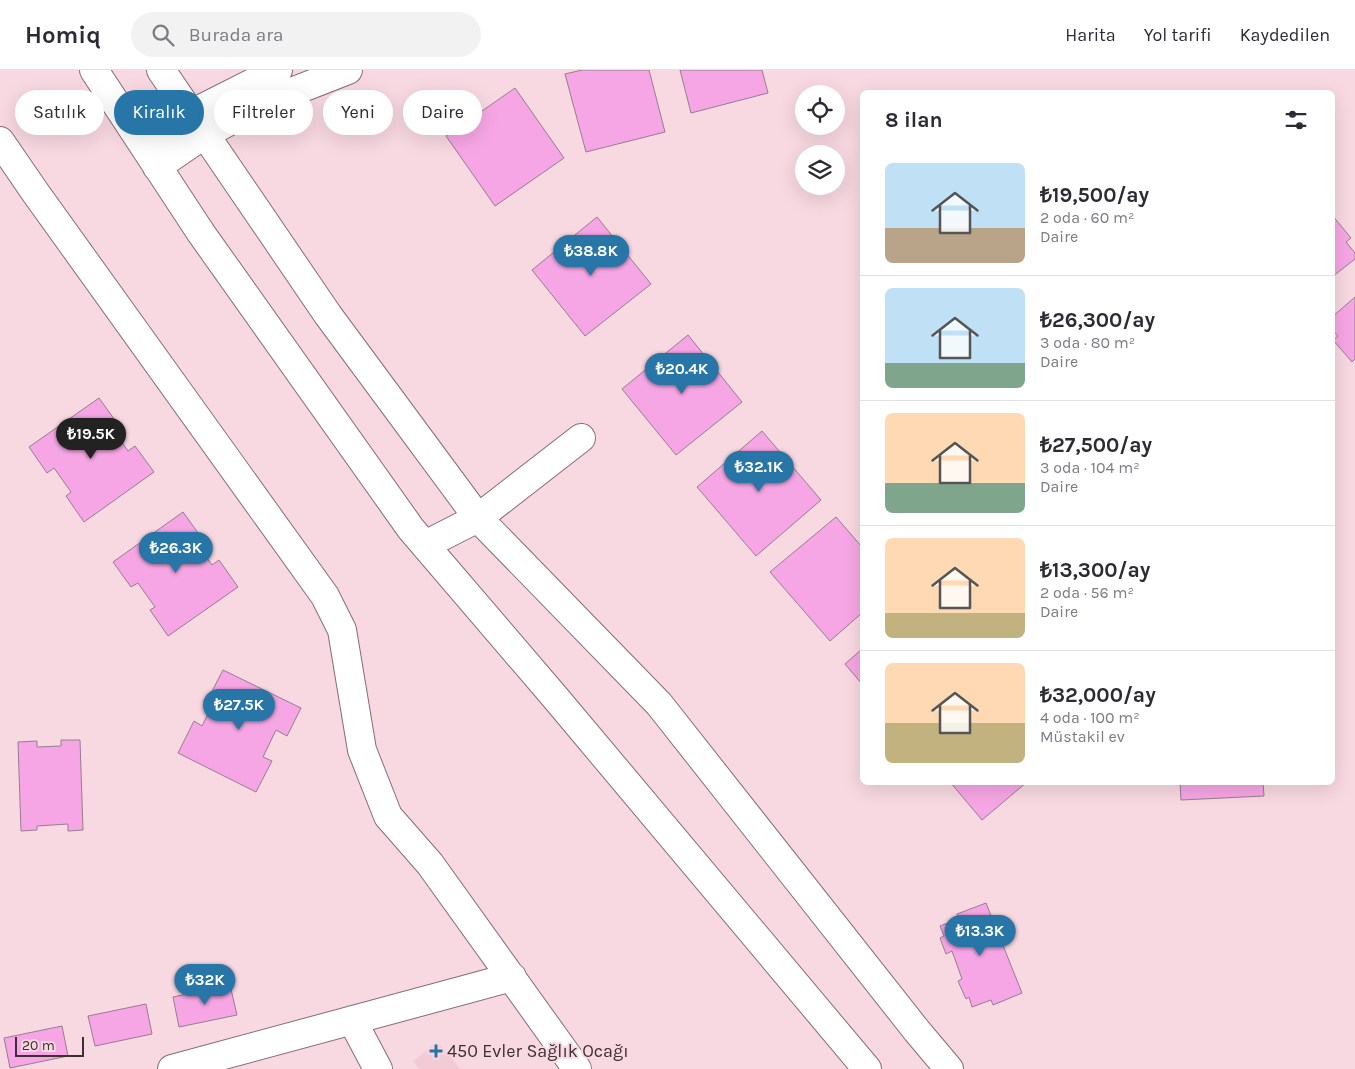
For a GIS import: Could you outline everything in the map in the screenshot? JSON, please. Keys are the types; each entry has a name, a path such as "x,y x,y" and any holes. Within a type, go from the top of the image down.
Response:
{"street":[{"path":"94,70 207,241 411,529 554,696 867,1069"},
{"path":"161,70 175,90"},
{"path":"204,120 278,70"},
{"path":"204,122 266,102 348,70"},
{"path":"204,133 328,315 478,518 659,704 949,1069"},
{"path":"150,156 182,135"},
{"path":"0,141 46,209 325,596 342,630 362,750 388,816 430,864 577,1069"},
{"path":"425,545 478,518 581,438"},
{"path":"172,1069 512,977"},
{"path":"352,1020 378,1069"}],"shaded area":[{"name":"450 Evler Sağlık Ocağı","path":"438,1042 460,1069 419,1069 413,1061"}],"building":[{"path":"582,70 649,70 665,132 586,152 565,74"},
{"path":"680,70 762,70 768,93 691,113"},
{"path":"515,88 564,158 495,206 446,136 482,135 482,111"},
{"path":"597,217 651,284 585,336 532,270"},
{"path":"1335,219 1351,238 1346,242 1355,253 1355,259 1335,275"},
{"path":"1355,297 1355,359 1352,362 1335,342 1335,338 1338,336 1335,333 1335,314"},
{"path":"688,335 742,402 676,455 622,389"},
{"path":"99,398 117,423 111,427 128,451 135,446 154,472 84,522 66,496 71,492 54,468 47,473 29,447"},
{"path":"762,431 821,500 756,556 697,487"},
{"path":"183,512 201,537 195,541 212,565 219,560 238,587 168,636 150,610 155,607 138,583 131,587 113,562"},
{"path":"836,517 860,545 860,615 830,641 770,572"},
{"path":"860,651 860,682 845,664"},
{"path":"223,670 301,708 287,736 276,730 263,757 272,761 256,792 178,753 194,721 202,726 215,700 209,697"},
{"path":"61,740 80,740 83,830 68,831 68,824 37,826 37,830 21,831 18,742 37,741 37,747 61,746"},
{"path":"953,785 1023,785 982,820"},
{"path":"1180,785 1263,785 1264,796 1181,800"},
{"path":"986,903 1022,993 993,1005 991,1000 972,1007 969,997 966,999 958,981 962,979 952,951 946,954 940,938 944,936 940,926 959,919 957,914"},
{"path":"230,985 237,1015 179,1027 173,997"},
{"path":"146,1004 152,1034 95,1046 88,1016"},
{"path":"62,1026 68,1056 10,1068 4,1038"}],"place":[{"name":"450 Evler Sağlık Ocağı","path":"436,1051"}]}
